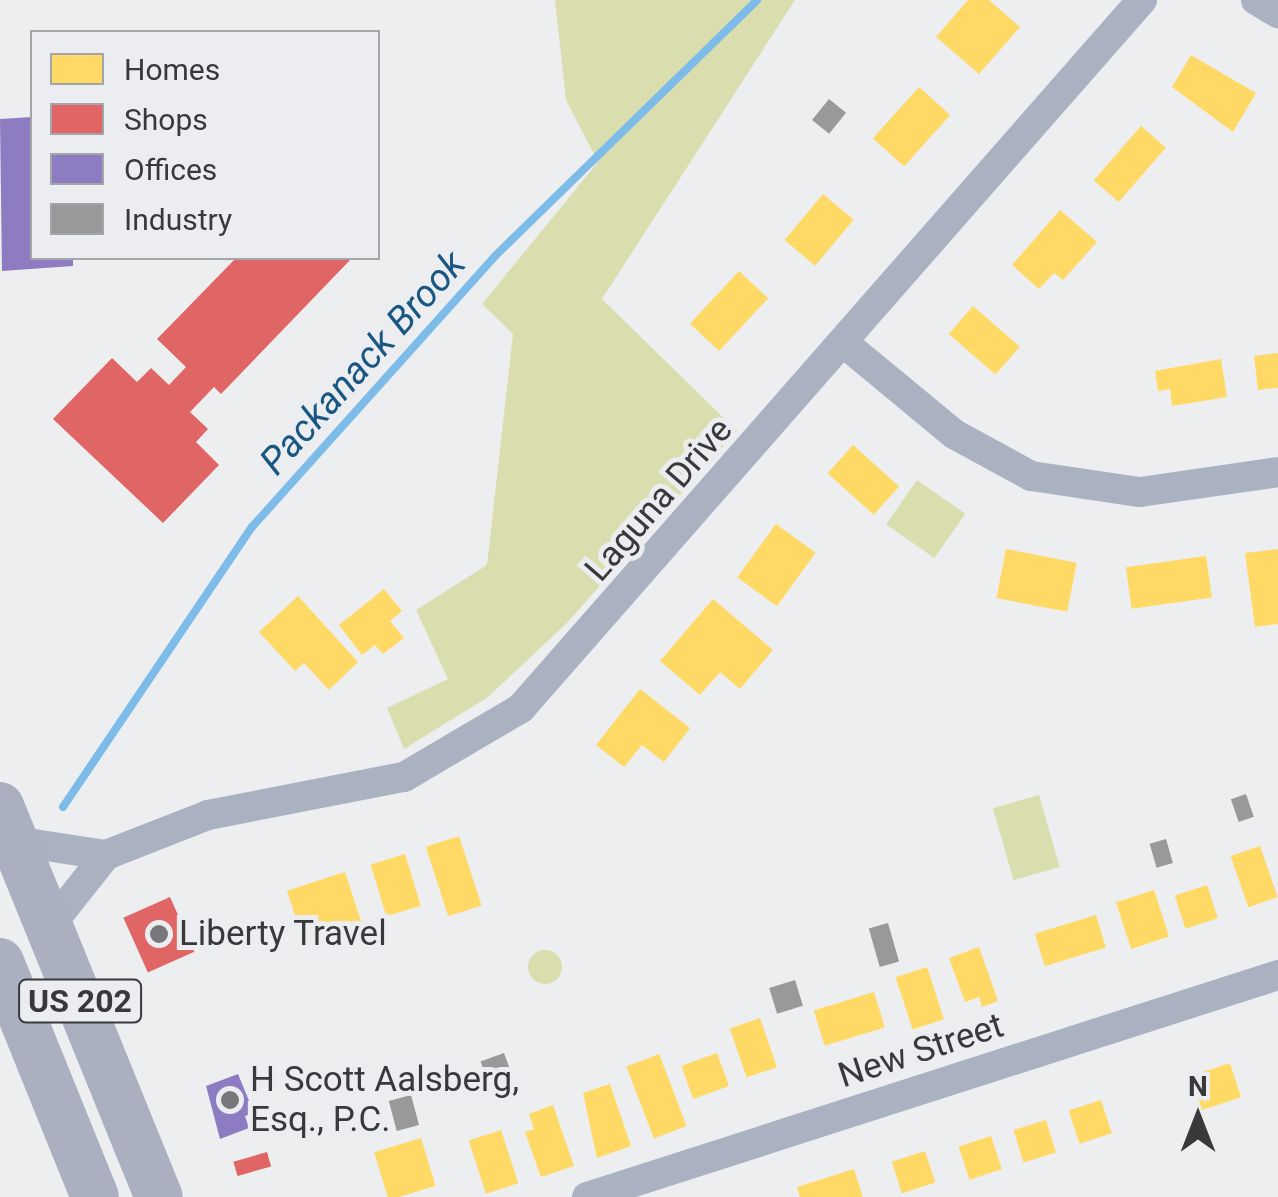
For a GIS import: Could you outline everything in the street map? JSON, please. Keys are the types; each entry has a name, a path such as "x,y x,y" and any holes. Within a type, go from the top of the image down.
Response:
{"highway":[{"name":"US 202","path":"7,824 159,1197"},
{"name":"US 202","path":"0,962 95,1197"}],"street":[{"name":"Laguna Drive","path":"49,927 106,856 208,815 404,777 479,739 560,671 1142,0"},
{"path":"1256,0 1278,13"},
{"path":"844,343 954,434 1030,476 1140,492 1278,472"},
{"path":"7,824 106,856"},
{"name":"New Street","path":"587,1197 1278,976"}],"green space":[{"path":"555,0 795,0 602,299 737,431 567,623 488,697 404,749 387,708 448,679 416,610 487,565 513,334 482,304 598,162 566,100"},
{"path":"917,480 965,514 934,558 886,524"},
{"path":"1039,795 1060,867 1014,880 993,808"},
{"path":"545,950 557,955 562,967 557,979 545,984 533,979 528,967 533,955"}],"building: Homes":[{"path":"968,0 989,0 1020,27 979,74 936,37"},
{"path":"1191,55 1256,93 1233,132 1172,87"},
{"path":"919,87 950,115 904,166 873,138"},
{"path":"1141,126 1166,148 1119,202 1094,180"},
{"path":"823,194 854,220 815,266 784,240"},
{"path":"1060,210 1097,242 1063,280 1054,273 1039,289 1012,265"},
{"path":"739,271 768,298 719,351 690,324"},
{"path":"973,306 1020,347 996,375 949,334"},
{"path":"1278,353 1278,388 1258,390 1254,356"},
{"path":"1221,359 1227,397 1172,406 1170,389 1158,391 1155,371"},
{"path":"853,445 899,486 874,515 828,473"},
{"path":"776,524 816,553 777,606 737,577"},
{"path":"1006,549 1077,563 1067,612 996,598"},
{"path":"1278,549 1278,624 1255,627 1245,553"},
{"path":"1206,556 1212,598 1132,609 1126,567"},
{"path":"384,589 402,611 390,621 404,638 383,654 375,645 362,655 339,625"},
{"path":"298,596 358,662 329,690 304,663 295,671 259,632"},
{"path":"713,599 773,650 740,689 720,672 700,695 660,661"},
{"path":"640,689 690,728 664,762 642,745 624,767 596,745"},
{"path":"459,836 482,905 448,916 426,847"},
{"path":"1260,846 1278,897 1248,907 1231,856"},
{"path":"405,854 421,906 386,916 371,865"},
{"path":"345,872 361,921 303,940 287,891"},
{"path":"1207,885 1218,918 1185,929 1175,896"},
{"path":"1154,890 1169,937 1131,949 1116,902"},
{"path":"1096,915 1106,948 1045,966 1035,934"},
{"path":"979,947 998,1001 982,1007 979,997 965,1002 949,958"},
{"path":"927,967 944,1019 913,1030 896,977"},
{"path":"874,992 885,1027 825,1046 814,1010"},
{"path":"760,1018 777,1067 747,1078 730,1028"},
{"path":"717,1053 729,1086 693,1099 681,1066"},
{"path":"659,1054 687,1126 654,1138 626,1067"},
{"path":"1230,1063 1241,1097 1202,1110 1191,1076"},
{"path":"610,1084 631,1146 597,1158 583,1093"},
{"path":"1101,1100 1112,1133 1079,1144 1069,1111"},
{"path":"553,1105 574,1166 541,1177 525,1132 534,1129 529,1114"},
{"path":"1046,1120 1056,1153 1023,1162 1013,1130"},
{"path":"501,1130 518,1183 486,1194 469,1141"},
{"path":"991,1136 1002,1169 969,1180 959,1147"},
{"path":"421,1138 436,1186 388,1197 374,1152"},
{"path":"925,1151 935,1182 902,1193 892,1162"},
{"path":"854,1169 863,1197 800,1197 797,1187"}],"building: Shops":[{"path":"234,260 350,260 221,394 214,387 190,412 208,429 196,442 219,465 163,523 53,419 112,358 137,382 151,368 169,385 186,367 157,339"},
{"name":"Liberty Travel","path":"170,897 194,952 148,973 123,918"},
{"path":"267,1152 271,1166 237,1176 233,1162"}],"building: Offices":[{"path":"30,117 30,260 73,260 73,266 2,271 0,119"},
{"name":"H Scott Aalsberg, Esq., P.C.","path":"238,1074 254,1113 245,1116 249,1128 220,1139 206,1086"}],"building: Industry":[{"path":"829,99 846,113 829,134 812,120"},
{"path":"1246,794 1254,817 1239,822 1231,799"},
{"path":"1166,839 1173,863 1157,868 1150,844"},
{"path":"888,923 899,961 880,967 869,929"},
{"path":"795,980 803,1006 777,1014 769,988"},
{"path":"504,1053 511,1072 487,1080 481,1062"},
{"path":"411,1095 419,1125 397,1131 389,1101"}],"waterway":[{"name":"Packanack Brook","path":"63,807 252,527 495,256 757,0"}],"place":[{"name":"Liberty Travel","path":"159,934"},
{"name":"H Scott Aalsberg, Esq., P.C.","path":"230,1100"}]}
